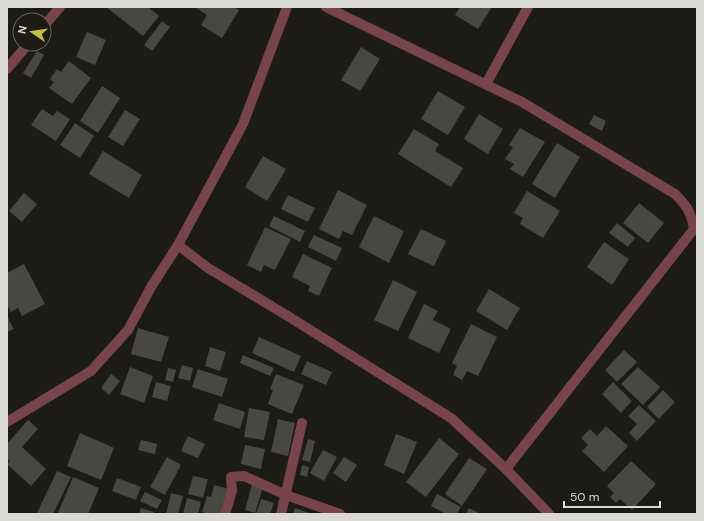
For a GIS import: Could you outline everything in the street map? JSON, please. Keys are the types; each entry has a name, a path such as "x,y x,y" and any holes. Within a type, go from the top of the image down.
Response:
{"street":[{"path":"52,16 60,7"},
{"path":"7,422 91,371 128,330 150,287 178,245 243,124 287,7"},
{"path":"326,7 522,102 675,194 685,204 691,215 695,227 506,469"},
{"path":"486,84 528,7"},
{"path":"7,69 21,52"},
{"path":"178,245 208,268 451,418 506,469 549,514"},
{"path":"281,514 302,423"},
{"path":"225,514 232,491 231,477 244,476 286,495 340,514"}],"building":[{"path":"106,7 148,7 159,16 143,36"},
{"path":"234,7 239,10 222,38 201,25 207,15 196,8"},
{"path":"460,7 492,7 478,29 455,15"},
{"path":"162,21 170,27 152,51 144,45"},
{"path":"87,32 106,40 95,65 76,57"},
{"path":"361,47 380,59 360,91 341,80"},
{"path":"36,52 44,55 31,78 23,73"},
{"path":"69,61 91,78 72,104 49,88 54,82 50,79 57,69 61,72"},
{"path":"102,86 120,98 98,133 80,121"},
{"path":"438,91 465,107 448,135 421,119"},
{"path":"42,109 53,116 57,111 70,119 56,141 31,125"},
{"path":"125,110 140,119 123,146 108,137"},
{"path":"479,114 503,129 488,154 464,139"},
{"path":"594,115 606,121 602,131 589,124"},
{"path":"75,123 94,136 80,158 60,145"},
{"path":"520,128 545,142 523,177 510,169 514,164 505,159 513,147 509,145"},
{"path":"414,129 439,144 435,151 463,168 451,187 398,154"},
{"path":"557,143 580,157 555,198 532,184"},
{"path":"103,151 142,175 129,198 89,174"},
{"path":"263,156 286,169 267,201 245,187"},
{"path":"338,190 367,205 352,235 343,231 339,239 319,229"},
{"path":"527,191 560,211 543,238 520,224 523,218 514,213"},
{"path":"24,193 37,204 22,222 9,211"},
{"path":"288,195 315,208 308,222 281,209"},
{"path":"639,203 664,223 648,243 623,223"},
{"path":"274,216 305,231 300,242 269,226"},
{"path":"374,216 404,231 389,263 359,247"},
{"path":"617,223 635,238 628,247 609,233"},
{"path":"265,227 291,239 275,270 264,265 261,272 247,265"},
{"path":"421,229 446,241 434,266 408,254"},
{"path":"314,235 342,248 336,261 308,247"},
{"path":"604,242 629,259 612,285 587,267"},
{"path":"303,254 332,268 319,296 308,291 310,286 292,277"},
{"path":"24,264 45,304 22,316 18,308 11,312 7,305 7,273"},
{"path":"393,280 417,292 398,331 374,320"},
{"path":"489,289 520,308 507,330 476,311"},
{"path":"424,304 438,311 433,320 451,329 439,353 408,338"},
{"path":"7,316 14,329 7,332"},
{"path":"471,324 497,337 478,376 467,371 462,380 453,375 457,366 452,363"},
{"path":"138,328 169,337 161,362 131,354"},
{"path":"259,337 301,356 294,372 252,353"},
{"path":"210,347 226,352 220,371 205,366"},
{"path":"624,350 637,362 617,382 605,370"},
{"path":"243,355 274,368 270,376 240,363"},
{"path":"307,361 332,372 326,385 301,374"},
{"path":"182,365 193,368 190,381 178,378"},
{"path":"130,367 153,376 144,403 120,394"},
{"path":"638,367 660,387 643,405 621,384"},
{"path":"168,368 176,370 173,382 165,380"},
{"path":"198,369 228,379 222,397 192,387"},
{"path":"111,374 120,381 109,395 101,388"},
{"path":"276,374 304,385 292,414 268,404 273,390 270,389"},
{"path":"156,382 171,386 167,401 152,397"},
{"path":"613,382 632,401 621,413 602,394"},
{"path":"663,390 675,402 659,419 647,407"},
{"path":"219,403 245,412 240,429 213,420"},
{"path":"639,405 656,421 637,441 629,433 637,424 628,416"},
{"path":"249,408 270,412 264,440 244,437"},
{"path":"278,419 295,423 288,456 271,452"},
{"path":"28,420 38,429 22,447 46,469 31,486 7,464 10,461 7,459 7,444"},
{"path":"606,426 628,446 604,472 582,451 588,445 581,438 590,429 597,436"},
{"path":"80,433 114,448 101,480 67,466"},
{"path":"396,434 417,442 404,474 384,465"},
{"path":"188,436 205,444 198,458 181,451"},
{"path":"439,438 459,454 426,497 406,482"},
{"path":"308,439 315,441 310,462 302,460"},
{"path":"141,440 157,444 155,454 138,450"},
{"path":"245,445 265,449 261,469 241,464"},
{"path":"323,450 337,457 324,481 310,473"},
{"path":"167,457 181,465 165,495 150,487"},
{"path":"344,457 357,465 346,482 333,473"},
{"path":"469,458 487,469 462,506 445,494"},
{"path":"631,461 656,484 632,510 620,499 616,503 610,497 614,493 607,486"},
{"path":"302,465 309,467 307,477 300,475"},
{"path":"57,471 71,477 53,514 39,514 37,513"},
{"path":"193,476 208,479 203,498 188,494"},
{"path":"73,477 99,488 88,514 58,513"},
{"path":"117,478 141,487 136,500 112,491"},
{"path":"252,484 263,487 255,513 245,510"},
{"path":"214,485 229,489 222,514 208,514 202,512 207,496 211,497"},
{"path":"145,492 162,500 157,509 140,501"},
{"path":"171,493 183,496 178,514 166,514"},
{"path":"437,494 461,507 457,514 446,514 431,506"},
{"path":"187,498 201,502 198,514 183,514"},
{"path":"261,499 274,503 270,514 256,514"},
{"path":"141,508 154,512 153,514 139,514"},
{"path":"295,508 312,514 293,514"},
{"path":"469,508 481,514 466,514"}]}
